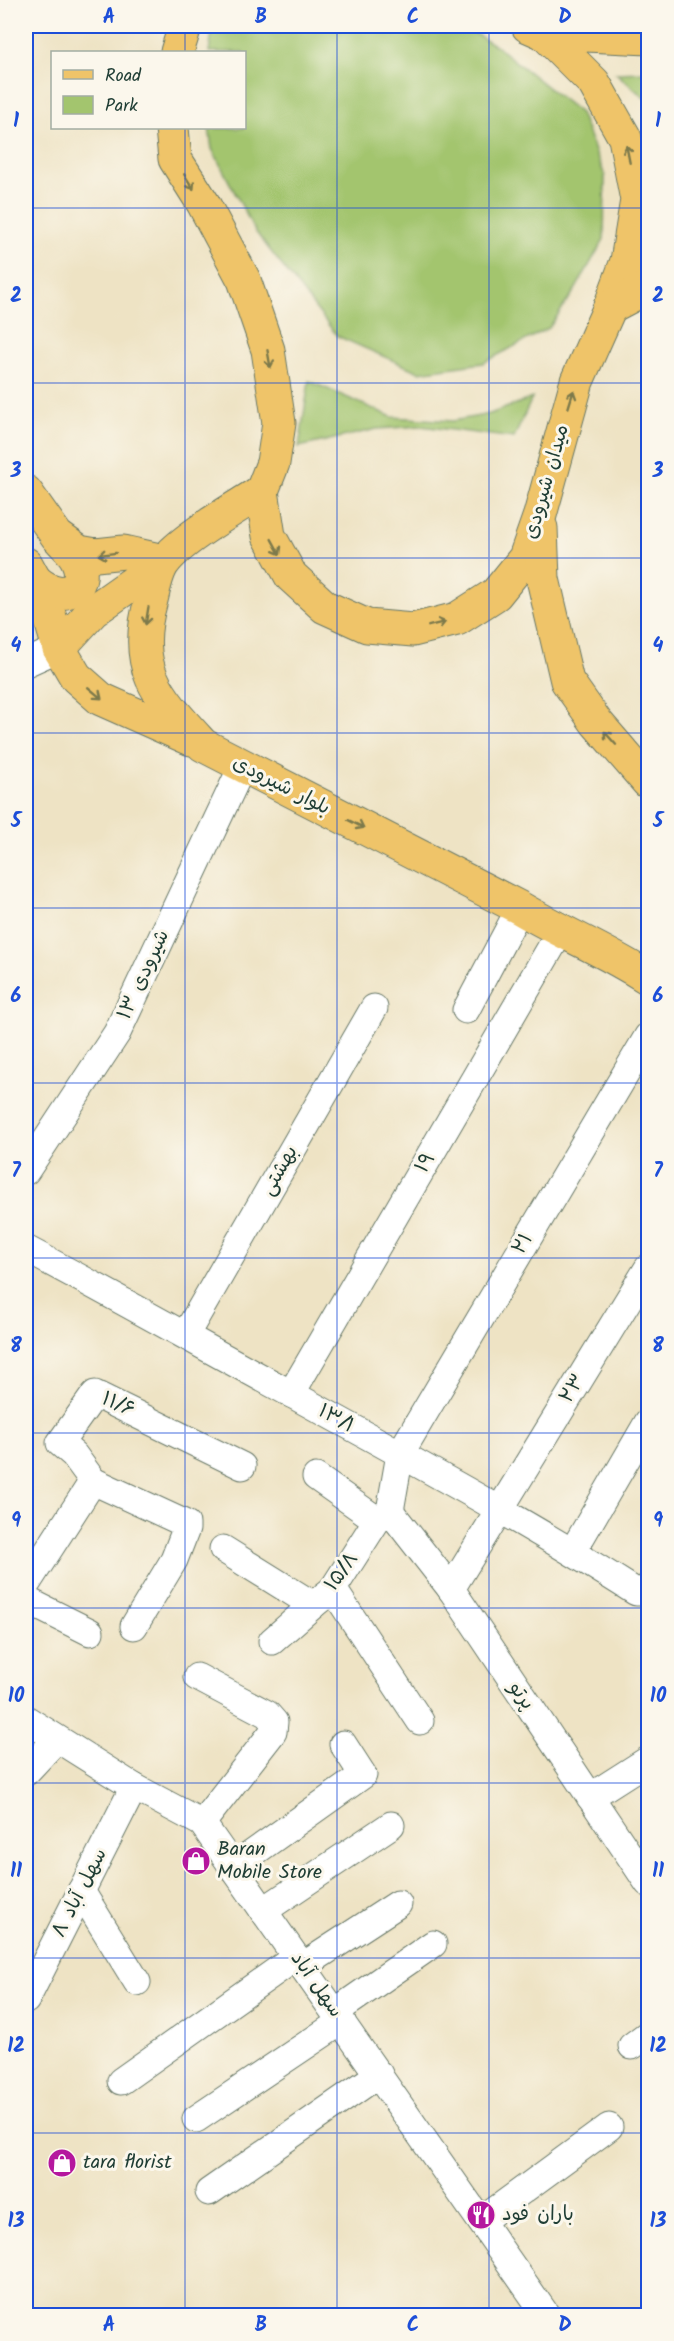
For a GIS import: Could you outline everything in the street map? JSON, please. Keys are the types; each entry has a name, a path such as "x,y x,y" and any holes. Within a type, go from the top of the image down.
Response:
{"main road":[{"path":"177,51 185,26"},
{"path":"536,29 648,38"},
{"name":"میدان شیرودی","path":"262,491 269,536 291,576 325,607 367,626 413,630 458,619 496,594 525,558 540,515 577,381 610,307 627,261 637,200 625,138 594,83 536,29"},
{"path":"59,648 93,611 198,534 262,491 273,463 279,423 268,350 244,280 203,203 176,159 172,129"},
{"path":"610,307 648,287"},
{"path":"26,492 75,558 79,572 77,583 72,591 60,595 49,591 31,573"},
{"path":"540,515 543,579 567,681 596,722 648,782"},
{"path":"57,536 79,552 96,555 124,552 164,561"},
{"name":"بلوار شیرودی","path":"164,561 148,610 144,637 146,664 154,687 203,745 520,908 560,932 634,962 648,978"},
{"path":"31,573 59,648 76,677 101,699 203,745"}],"street":[{"path":"26,663 59,648"},
{"name":"شیرودی ۱۳","path":"26,1171 117,1033 242,767"},
{"path":"466,1010 520,908"},
{"name":"۱۹","path":"291,1394 560,932"},
{"name":"بهشتی","path":"186,1334 374,1008"},
{"name":"۲۱","path":"400,1454 648,1036"},
{"name":"۱۳/۱","path":"26,1249 186,1334 573,1551 636,1592 645,1589"},
{"name":"۲۳","path":"451,1589 648,1268"},
{"name":"۱۱/۶","path":"93,1481 74,1455 60,1443 95,1394 242,1466"},
{"path":"573,1551 648,1422"},
{"path":"384,1516 400,1454"},
{"name":"پرتو","path":"316,1477 384,1516 451,1589 648,1883"},
{"path":"26,1585 36,1545 93,1481 186,1524 174,1560 134,1626"},
{"name":"۱۵/۸","path":"223,1549 323,1597 384,1516"},
{"path":"272,1641 323,1597 420,1721"},
{"path":"26,1600 90,1632"},
{"path":"197,1677 267,1714 274,1722 273,1732 202,1823"},
{"name":"سهل آباد","path":"26,1719 134,1787 202,1823 547,2316"},
{"path":"26,1772 56,1740"},
{"path":"232,1868 363,1775 343,1744"},
{"path":"590,1797 648,1760"},
{"name":"سهل آباد ۸","path":"26,2000 134,1787"},
{"path":"264,1911 391,1826"},
{"path":"81,1891 137,1982"},
{"path":"121,2080 300,1961 398,1904"},
{"path":"196,2119 338,2017 433,1944"},
{"path":"209,2192 378,2074"},
{"path":"481,2221 609,2127"}],"green space":[{"path":"213,26 463,26 496,46 580,113 605,176 604,239 575,290 549,328 483,363 419,372 337,336 255,231 212,149 209,129 246,129 246,51 209,51"},
{"path":"648,72 648,101 616,73"},
{"path":"309,381 392,417 453,421 490,414 532,398 514,438 421,426 377,429 299,447"}],"place":[{"name":"Baran Mobile Store","path":"196,1861"},
{"name":"tara florist","path":"62,2163"},
{"name":"باران فود","path":"481,2215"}]}
